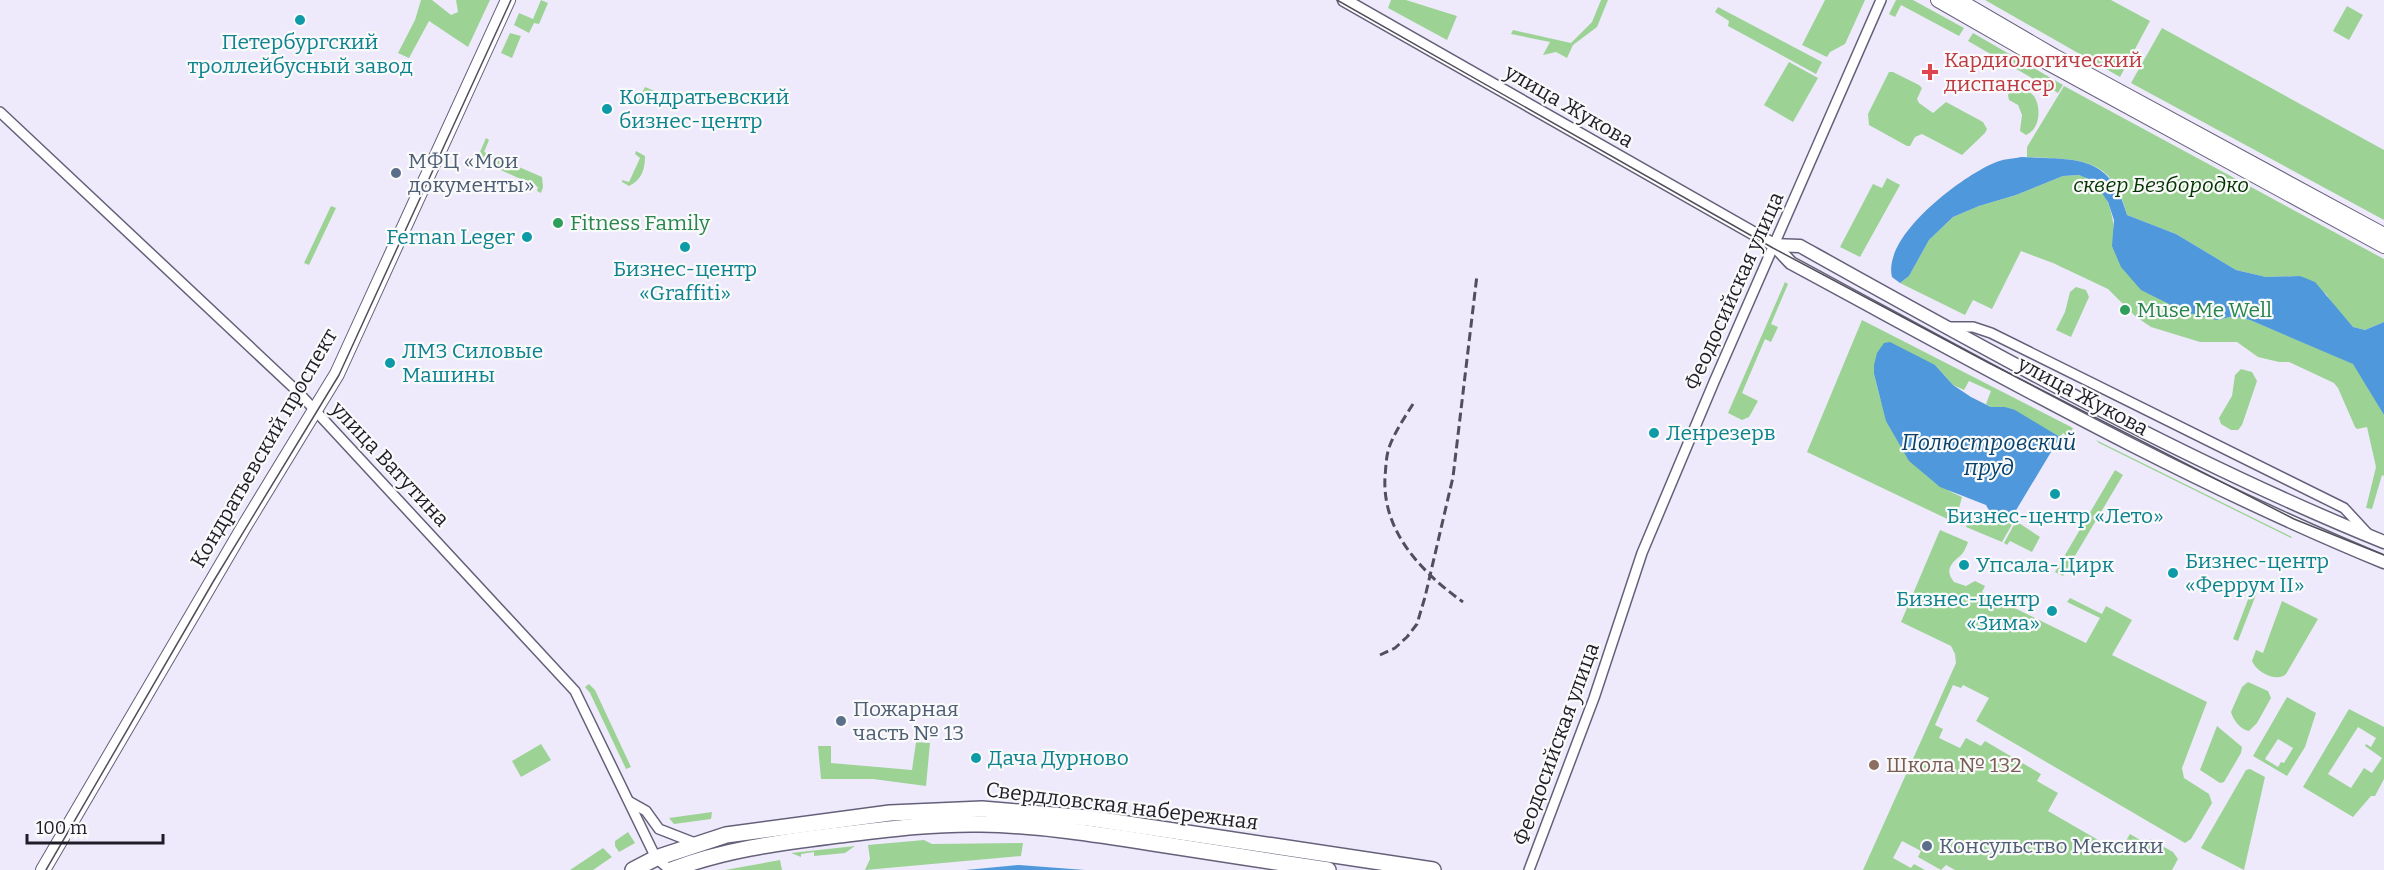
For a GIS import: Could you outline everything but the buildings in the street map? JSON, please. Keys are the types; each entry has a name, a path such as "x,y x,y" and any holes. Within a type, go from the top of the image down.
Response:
{"main road":[{"name":"Кондратьевский проспект","path":"43,870 336,374 508,0"},
{"path":"1938,0 2068,75 2384,246"},
{"path":"1958,0 2054,56 2384,235"},
{"name":"Свердловская набережная","path":"633,870 656,858 695,843 726,835 890,813 982,809 1088,818 1433,870"},
{"name":"Свердловская набережная","path":"670,870 725,853 778,843 930,825 980,824 1086,832 1328,870"}],"street":[{"name":"улица Жукова","path":"1344,0 1774,245 1791,263 2090,423 2302,529 2384,562"},
{"name":"Феодосийская улица","path":"1529,870 1594,698 1642,553 1881,0"},
{"name":"улица Ватутина","path":"0,112 314,409 575,691 656,858 670,870"},
{"name":"улица Жукова","path":"1774,245 1800,246 2090,404 2300,507 2384,542"},
{"path":"1946,327 1973,327 1991,333 2344,508 2369,535"},
{"name":"улица Ватутина","path":"630,802 646,811 659,829 695,843"}],"green space":[{"path":"421,0 432,0 451,15 458,12 456,0 490,0 468,47 429,21 409,58 398,53 415,20"},
{"path":"541,0 548,3 539,24 534,23 529,33 514,25 519,13 533,19"},
{"path":"1391,0 1406,0 1457,16 1447,40 1388,8"},
{"path":"1601,0 1608,0 1597,27 1573,45 1567,58 1556,52 1543,55 1550,42 1511,34 1513,30 1571,43 1592,22"},
{"path":"1825,0 1865,0 1845,44 1830,52 1827,57 1802,45"},
{"path":"1896,0 1913,0 1964,28 1959,36 1901,5 1895,17 1889,14"},
{"path":"1985,0 2111,0 2150,21 2120,77"},
{"path":"2347,6 2363,15 2349,40 2333,31"},
{"path":"1718,7 1822,62 1816,74 1728,26 1729,21 1715,12"},
{"path":"2162,28 2384,150 2384,220 2131,83"},
{"path":"510,33 521,36 512,58 501,53"},
{"path":"1973,33 2063,85 2058,93 1968,41"},
{"path":"1789,62 1818,78 1793,122 1764,105"},
{"path":"1889,72 1919,85 1922,88 1917,99 1919,103 1933,113 1946,102 1983,122 1987,129 1985,133 1962,155 1922,134 1915,137 1910,146 1907,146 1869,125 1868,114"},
{"path":"2017,85 2033,95 2038,104 2036,125 2026,135 2020,131 2022,115 2018,105 2009,100 2008,95 2012,87"},
{"name":"сквер Безбородко","path":"2064,86 2384,259 2384,322 2365,330 2353,327 2326,294 2300,276 2266,277 2236,270 2176,234 2127,215 2121,195 2113,181 2103,171 2091,165 2062,159 2027,157 2027,147"},
{"path":"645,87 657,92 657,102 653,105 646,105 638,101"},
{"path":"486,138 489,140 484,152 542,177 541,193 537,191 538,187 477,159"},
{"path":"636,151 645,156 644,165 640,177 629,186 622,180 629,182 640,158 635,154"},
{"name":"сквер Безбородко","path":"2079,175 2093,180 2102,190 2111,211 2114,232 2217,320 2234,316 2250,320 2354,364 2384,415 2384,476 2382,475 2372,509 2366,508 2376,467 2367,427 2357,429 2355,427 2334,383 2289,362 2258,357 2237,342 2200,342 2151,327 2135,316 2108,289 2053,263 2021,251 1992,309 1973,300 1965,315 1900,283 1909,276 1929,240 1953,217 2063,176"},
{"path":"1887,178 1900,185 1860,257 1840,247 1873,184 1882,188"},
{"path":"331,206 336,208 309,265 304,263"},
{"path":"1785,282 1788,284 1771,324 1778,327 1771,342 1765,339 1742,393 1758,401 1749,417 1742,420 1728,413"},
{"path":"2076,287 2086,290 2089,297 2071,337 2056,330 2065,312 2070,292"},
{"path":"1862,320 2073,428 2068,437 2063,433 2060,437 2005,407 1991,407 1986,404 1991,391 1969,381 1964,390 1953,385 1935,365 1874,374 1885,414 1902,448 1926,475 1962,497 1960,511 1968,513 1962,526 1807,452"},
{"path":"2241,369 2252,372 2257,381 2242,425 2238,430 2231,430 2221,424 2219,418 2232,396 2235,375"},
{"path":"2096,440 2292,537 2099,443"},
{"path":"2115,470 2123,475 2063,576 2055,572"},
{"path":"1971,514 1974,514 1972,518 1981,522 1989,519 1991,515 2009,523 2012,519 2014,521 2002,542 1966,527"},
{"path":"2016,521 2040,537 2032,552 2010,541 2007,545 2004,543"},
{"path":"1940,530 1968,542 1963,553 1950,568 1954,582 1966,586 1975,581 1985,586 1982,592 2086,643 2100,618 2067,602 2070,598 2102,614 2106,606 2132,620 2112,655 2207,702 2182,768 2184,778 2209,794 2212,803 2191,839 2185,843 1976,721 1989,698 1963,685 1961,688 1953,685 1935,725 1943,729 1939,738 1960,748 1966,738 1981,746 1985,741 2041,774 2037,781 2058,793 2048,811 2119,852 2130,834 2147,844 2150,839 2173,852 2178,859 2172,870 1955,870 1946,865 1941,870 1918,857 1921,851 1902,841 1893,858 1911,868 1914,864 1925,870 1863,870 1956,663 1951,646 1901,622"},
{"path":"2252,589 2257,592 2238,641 2233,639"},
{"path":"2282,601 2318,619 2286,674 2272,677 2258,669 2252,661 2256,650 2263,653"},
{"path":"2248,682 2268,691 2271,698 2257,723 2249,731 2238,724 2231,712 2242,687"},
{"path":"589,684 595,690 631,767 626,769 585,687"},
{"path":"2287,697 2316,713 2305,747 2287,776 2253,756","holes":["2278,739 2293,748 2284,763 2281,762 2278,767 2265,759"]},
{"path":"2349,709 2384,727 2384,779 2375,796 2371,796 2353,817 2303,787","holes":["2358,727 2376,738 2371,747 2366,744 2365,746 2382,758 2372,773 2364,768 2351,788 2328,774"]},
{"path":"2217,726 2242,747 2241,753 2224,782 2220,783 2200,770"},
{"path":"916,742 930,743 926,786 873,779 821,779 818,746 831,746 831,763 912,770"},
{"path":"541,744 551,760 521,777 512,761"},
{"path":"2250,769 2265,777 2244,870 2201,848 2246,770"},
{"path":"712,812 711,819 674,824 669,818"},
{"path":"628,832 635,843 619,852 615,841"},
{"path":"924,840 932,844 1023,843 1021,856 865,870 870,859 868,845"},
{"path":"855,846 845,853 814,856 814,852 801,854 801,857 791,853"},
{"path":"603,848 612,857 593,870 570,870"},
{"path":"780,860 782,870 725,870"}],"water":[{"path":"2021,157 2074,160 2088,164 2100,170 2111,180 2120,195 2127,215 2176,234 2236,270 2266,277 2300,276 2315,282 2353,327 2365,330 2384,322 2384,415 2353,364 2250,320 2234,316 2217,320 2185,312 2141,290 2121,267 2112,246 2114,220 2108,202 2094,181 2079,175 2063,176 1953,217 1929,240 1909,276 1900,283 1892,277 1892,261 1899,244 1927,210 1945,194 1980,170 1997,162"},
{"name":"Полюстровский пруд","path":"1890,342 1935,365 1953,385 1971,397 1991,407 2015,410 2060,437 2009,522 1991,514 1986,505 1940,487 1909,461 1886,421 1874,374 1877,353 1884,343"},
{"path":"1019,865 1085,870 966,870"}],"tram line":[{"path":"46,870 213,582 339,375 511,0"},
{"path":"1337,0 1773,248 1989,363 2294,519 2384,555"}],"railway":[{"path":"1380,655 1395,648 1407,637 1417,624 1425,597 1453,477 1477,275"},
{"path":"1413,404 1395,434 1388,453 1385,477 1390,515 1397,532 1419,564 1463,602"}],"place":[{"name":"Петербургский троллейбусный завод","path":"300,20"},
{"name":"Кардиологический диспансер","path":"1930,72"},
{"name":"Кондратьевский бизнес-центр","path":"607,109"},
{"name":"МФЦ «Мои документы»","path":"396,173"},
{"name":"Fitness Family","path":"558,223"},
{"name":"Fernan Leger","path":"527,237"},
{"name":"Бизнес-центр «Graffiti»","path":"685,247"},
{"name":"Muse Me Well","path":"2125,310"},
{"name":"ЛМЗ Силовые Машины","path":"390,363"},
{"name":"Ленрезерв","path":"1654,433"},
{"name":"Бизнес-центр «Лето»","path":"2055,494"},
{"name":"Упсала-Цирк","path":"1964,565"},
{"name":"Бизнес-центр «Феррум II»","path":"2173,573"},
{"name":"Бизнес-центр «Зима»","path":"2052,611"},
{"name":"Пожарная часть № 13","path":"841,721"},
{"name":"Дача Дурново","path":"976,758"},
{"name":"Школа № 132","path":"1874,765"},
{"name":"Консульство Мексики","path":"1927,846"}]}
